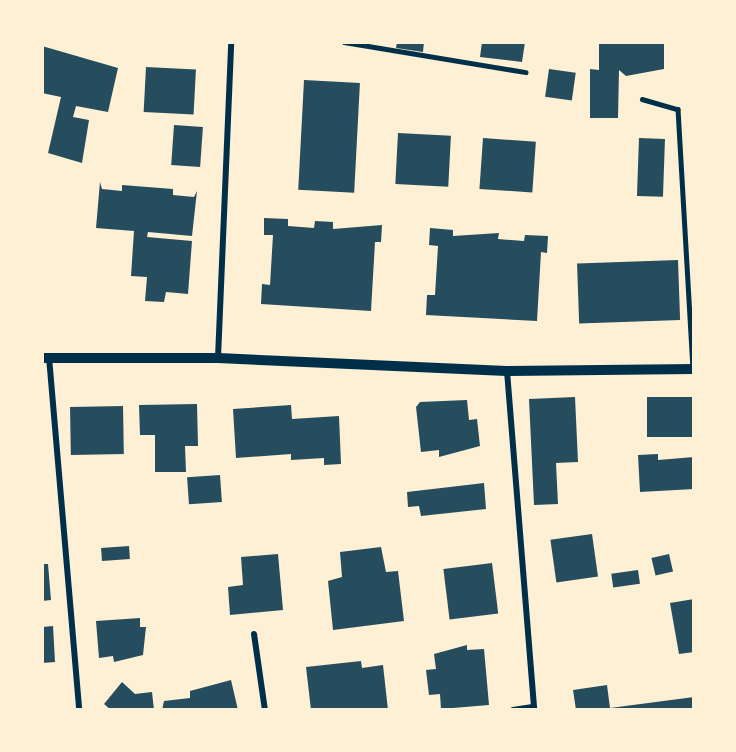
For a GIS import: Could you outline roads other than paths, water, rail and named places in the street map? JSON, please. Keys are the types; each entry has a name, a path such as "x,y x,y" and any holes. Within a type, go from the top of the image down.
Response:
{"street":[{"path":"218,358 231,42"},
{"path":"79,710 46,358 218,358 507,371 693,369"},
{"path":"507,371 533,709 513,710"},
{"path":"254,634 265,710"}],"lane":[{"path":"344,42 526,72"},
{"path":"642,99 678,109 693,369"}]}
